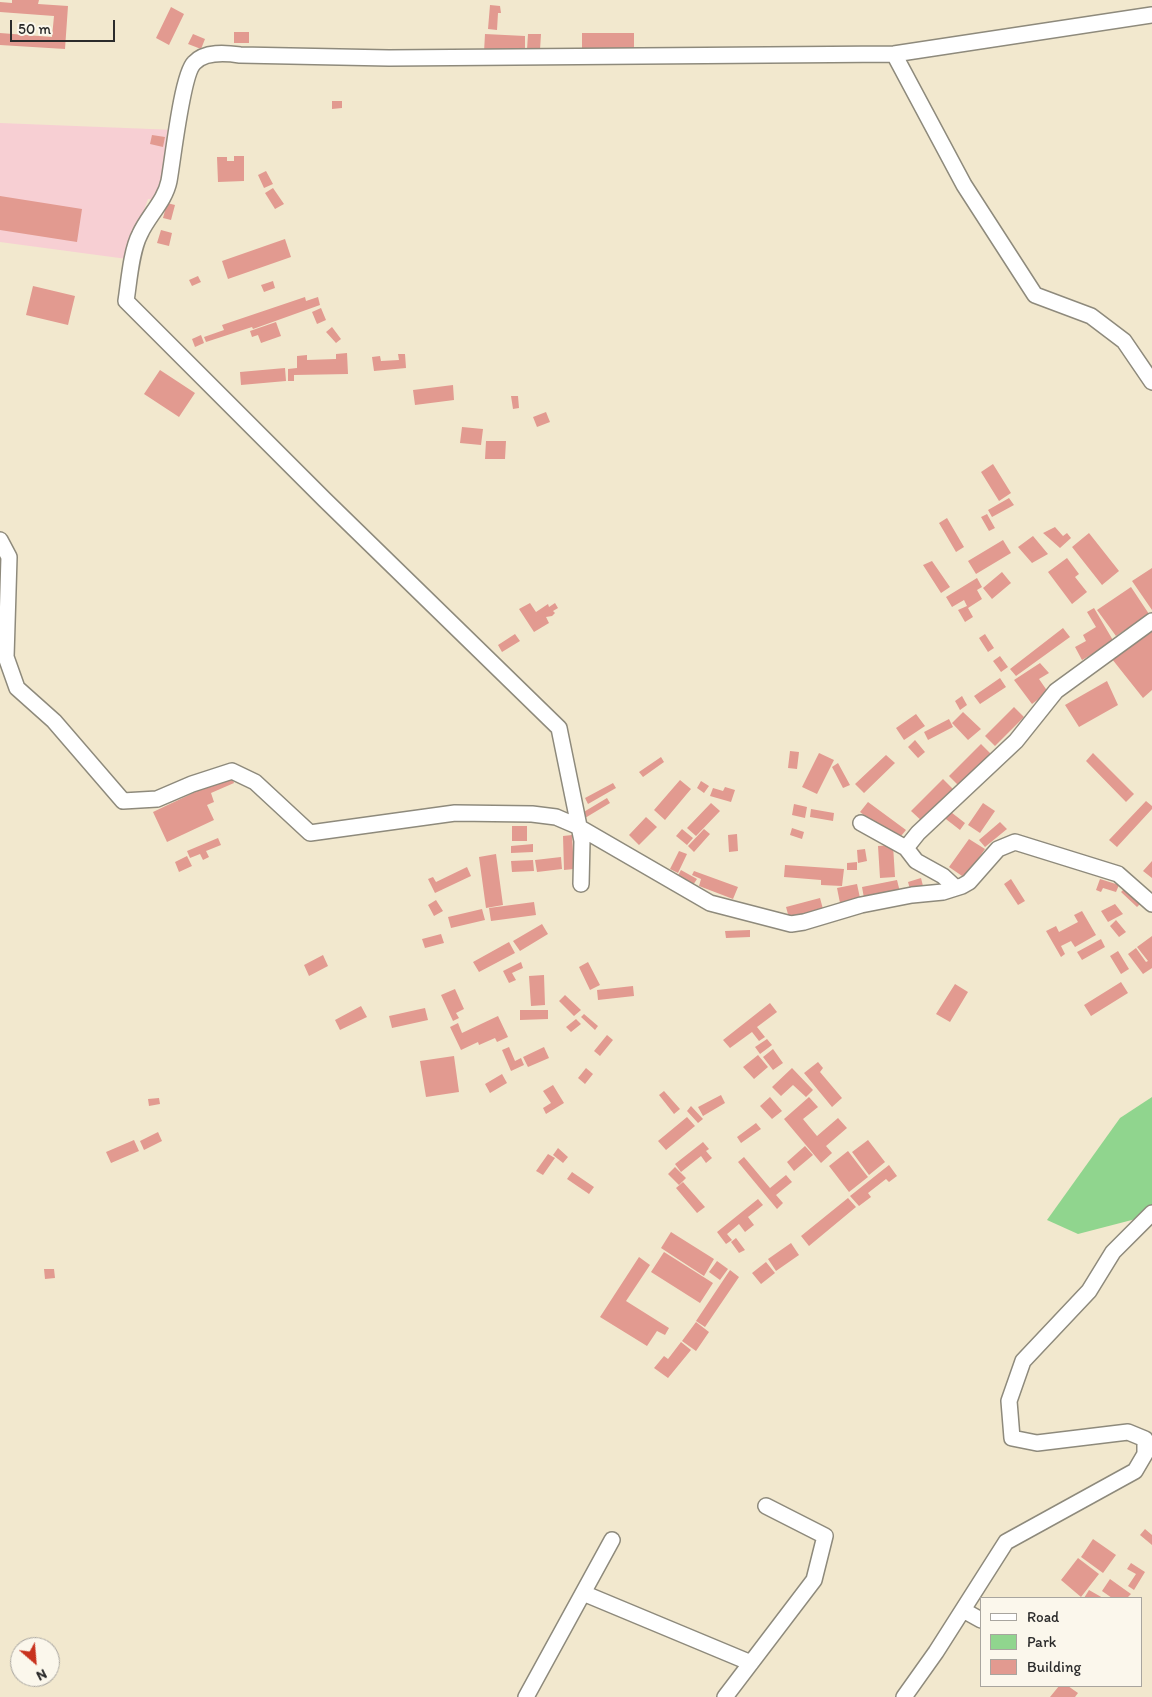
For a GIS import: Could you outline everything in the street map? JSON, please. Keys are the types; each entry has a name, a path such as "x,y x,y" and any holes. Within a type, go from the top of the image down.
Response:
{"street":[{"path":"581,884 582,841 559,728 126,301 139,234 161,200 168,183 185,86 192,64 200,57 226,53 240,56 388,58 894,54 1152,15"},
{"path":"894,54 964,185 1035,295 1091,316 1124,341 1152,382"},
{"path":"0,540 9,557 6,657 17,688 54,721 123,801 157,799 192,784 232,772 255,782 310,833 455,813 532,814 556,817 578,826 710,903 790,924 804,922 861,905 912,895 943,892 956,888 969,882 998,849 1015,842 1118,874 1152,904"},
{"path":"906,848 918,833 1016,741 1056,690 1152,621"},
{"path":"861,823 906,848 916,861 944,876 956,888"},
{"path":"904,1697 1006,1542 1135,1470 1145,1454 1145,1439 1128,1432 1037,1443 1012,1438 1009,1402 1023,1361 1089,1291 1113,1252 1152,1213"},
{"path":"725,1697 814,1580 826,1536 766,1506"},
{"path":"526,1697 612,1540"},
{"path":"583,1593 751,1663"},
{"path":"963,1610 980,1619"}],"shaded area":[{"path":"0,123 176,130 167,201 148,199 127,259 0,242"}],"green space":[{"path":"1152,1097 1152,1214 1078,1234 1047,1220 1120,1118"}],"building":[{"path":"12,0 39,0 38,4 68,6 65,49 0,45 0,33 52,37 54,16 0,12 0,2 12,3"},
{"path":"490,5 500,6 501,13 498,13 497,30 488,29"},
{"path":"171,7 184,14 169,45 156,38"},
{"path":"234,32 249,32 249,43 234,43"},
{"path":"582,33 634,33 634,51 582,51"},
{"path":"193,34 205,39 201,49 188,44"},
{"path":"485,34 525,36 525,53 484,52"},
{"path":"528,34 541,34 540,50 527,50"},
{"path":"332,101 342,101 342,108 332,109"},
{"path":"152,135 165,137 163,147 150,144"},
{"path":"234,156 244,156 244,181 218,182 217,157 227,157 227,161 234,161"},
{"path":"266,171 273,184 264,188 258,175"},
{"path":"273,188 284,204 275,209 265,193"},
{"path":"0,196 82,209 77,242 0,230"},
{"path":"167,203 175,205 171,220 163,218"},
{"path":"161,230 172,233 169,246 157,243"},
{"path":"285,239 291,257 228,279 222,261"},
{"path":"198,276 201,282 192,286 189,280"},
{"path":"273,281 275,288 264,292 261,285"},
{"path":"33,286 75,296 68,325 26,315"},
{"path":"305,297 306,301 318,297 320,305 253,329 252,327 206,342 204,337 224,330 222,325"},
{"path":"321,308 326,320 317,324 312,312"},
{"path":"276,322 281,336 261,343 258,335 252,337 250,331"},
{"path":"332,327 341,339 336,343 326,332"},
{"path":"201,335 204,343 195,347 192,339"},
{"path":"347,353 348,374 294,375 294,381 288,381 288,369 297,368 297,356 307,355 307,360 336,359 336,354"},
{"path":"398,354 405,354 406,368 374,371 372,357 380,356 381,361 399,360"},
{"path":"285,368 286,381 241,385 240,372"},
{"path":"160,370 195,393 179,417 144,394"},
{"path":"453,385 454,400 415,405 413,390"},
{"path":"511,396 518,396 519,408 513,409"},
{"path":"546,412 550,422 537,427 533,417"},
{"path":"462,427 483,429 481,445 460,443"},
{"path":"486,441 506,441 505,459 485,459"},
{"path":"993,464 1011,493 999,501 981,472"},
{"path":"1009,498 1014,505 992,517 988,510"},
{"path":"987,514 995,528 989,531 981,517"},
{"path":"947,518 964,547 956,552 939,523"},
{"path":"1055,527 1063,536 1067,533 1071,538 1060,548 1043,533"},
{"path":"1089,533 1119,571 1102,585 1072,547"},
{"path":"1033,536 1048,554 1032,563 1018,547"},
{"path":"1003,540 1011,553 976,574 968,561"},
{"path":"1067,558 1079,574 1075,577 1087,592 1072,604 1048,572"},
{"path":"932,561 950,587 941,593 923,565"},
{"path":"1152,568 1152,610 1132,581"},
{"path":"1002,572 1011,583 992,599 983,588"},
{"path":"977,578 982,587 977,590 982,599 968,608 973,617 965,622 958,610 967,606 964,600 952,607 946,597"},
{"path":"1131,587 1149,614 1116,636 1097,610"},
{"path":"530,603 536,612 548,604 549,607 555,603 558,608 553,611 555,613 552,616 546,617 549,623 534,632 519,609"},
{"path":"1094,608 1114,642 1082,660 1075,647 1086,641 1083,635 1096,627 1087,612"},
{"path":"1152,627 1152,690 1143,698 1112,659"},
{"path":"1063,628 1070,637 1016,676 1010,669"},
{"path":"515,634 520,641 502,652 498,645"},
{"path":"985,634 994,648 988,652 979,638"},
{"path":"1000,656 1008,667 1001,672 993,661"},
{"path":"1040,663 1049,673 1039,679 1048,692 1032,704 1014,680"},
{"path":"1000,678 1006,687 980,704 974,696"},
{"path":"1107,681 1118,705 1079,727 1065,705"},
{"path":"962,696 967,705 960,710 955,701"},
{"path":"1014,707 1024,717 995,746 985,736"},
{"path":"963,712 981,729 968,740 952,723"},
{"path":"916,714 925,726 904,740 896,728"},
{"path":"949,719 953,727 928,740 924,732"},
{"path":"915,740 925,752 918,758 908,747"},
{"path":"981,744 991,754 959,786 949,776"},
{"path":"790,751 799,752 797,769 788,768"},
{"path":"819,753 834,760 817,794 802,787"},
{"path":"1093,753 1134,794 1126,802 1086,761"},
{"path":"886,755 895,763 864,793 855,784"},
{"path":"661,757 664,762 643,777 639,772"},
{"path":"838,763 850,785 843,788 832,767"},
{"path":"231,775 234,783 211,793 214,802 207,805 214,820 167,842 153,812"},
{"path":"943,779 955,791 924,823 911,811"},
{"path":"680,780 691,789 665,820 654,810"},
{"path":"701,781 709,786 704,793 697,788"},
{"path":"613,783 616,788 588,804 585,798"},
{"path":"725,787 735,790 731,802 710,796 713,788 723,791"},
{"path":"607,798 610,803 585,818 582,813"},
{"path":"1146,801 1152,806 1152,809 1117,847 1109,840"},
{"path":"868,802 906,830 897,841 860,812"},
{"path":"711,803 720,811 696,836 687,828"},
{"path":"983,803 995,811 980,833 968,825"},
{"path":"794,804 807,807 805,818 792,815"},
{"path":"811,809 834,813 833,821 810,817"},
{"path":"947,809 965,823 960,830 942,816"},
{"path":"646,817 657,827 639,845 629,835"},
{"path":"1000,822 1007,829 985,847 979,840"},
{"path":"512,826 527,826 527,841 512,841"},
{"path":"792,828 804,832 802,839 790,835"},
{"path":"682,829 693,838 687,845 676,836"},
{"path":"704,829 710,834 694,852 688,846"},
{"path":"737,834 738,851 729,852 728,835"},
{"path":"572,835 574,869 564,870 563,836"},
{"path":"218,838 221,845 206,851 209,857 203,860 200,854 190,858 187,851"},
{"path":"969,839 985,849 965,878 949,867"},
{"path":"533,844 533,852 511,853 511,846"},
{"path":"893,845 895,877 880,878 878,846"},
{"path":"865,849 867,861 858,863 857,850"},
{"path":"679,851 687,854 678,873 670,869"},
{"path":"496,854 503,905 486,908 479,857"},
{"path":"187,856 192,866 179,872 175,862"},
{"path":"561,857 562,869 537,872 535,860"},
{"path":"533,860 534,871 512,872 511,861"},
{"path":"1152,861 1152,878 1143,871"},
{"path":"857,862 857,870 847,870 847,863"},
{"path":"785,865 844,869 842,886 821,885 821,880 784,877"},
{"path":"467,867 471,876 435,893 428,879 433,877 436,882"},
{"path":"681,870 697,879 693,885 677,877"},
{"path":"694,871 738,887 733,899 699,886 701,879 692,875"},
{"path":"921,878 923,886 910,889 908,882"},
{"path":"1011,879 1025,901 1018,905 1004,884"},
{"path":"1100,879 1119,885 1116,892 1103,888 1101,892 1096,890"},
{"path":"897,880 900,892 864,898 862,887"},
{"path":"857,884 860,898 840,903 837,888"},
{"path":"1126,887 1142,902 1137,907 1121,892"},
{"path":"820,898 823,909 789,918 786,907"},
{"path":"436,900 443,911 434,916 428,905"},
{"path":"534,902 536,915 491,921 489,908"},
{"path":"1115,904 1123,914 1108,922 1101,911"},
{"path":"482,909 485,920 451,928 448,917"},
{"path":"1082,911 1096,935 1075,947 1071,941 1061,946 1065,954 1061,957 1046,931 1056,926 1059,932 1078,922 1074,915"},
{"path":"1116,920 1126,932 1119,937 1110,926"},
{"path":"542,924 548,934 520,951 513,941"},
{"path":"750,930 750,937 726,938 725,931"},
{"path":"441,934 444,943 425,948 422,939"},
{"path":"1152,936 1152,968 1143,974 1128,954 1136,948 1146,962 1148,961 1137,947"},
{"path":"1101,939 1105,947 1082,960 1077,952"},
{"path":"509,942 515,953 479,972 473,962"},
{"path":"1118,951 1129,969 1121,974 1110,956"},
{"path":"323,955 328,966 309,976 304,965"},
{"path":"521,962 523,968 512,973 516,980 509,983 503,971"},
{"path":"588,962 600,985 590,990 579,967"},
{"path":"544,975 545,1005 531,1006 529,976"},
{"path":"1121,982 1128,993 1091,1016 1084,1005"},
{"path":"955,984 968,992 950,1022 936,1014"},
{"path":"633,986 634,996 598,1000 597,990"},
{"path":"455,989 464,1009 456,1013 459,1018 453,1021 441,995"},
{"path":"565,995 581,1010 574,1016 559,1001"},
{"path":"770,1003 777,1012 757,1027 765,1037 759,1041 752,1032 730,1048 723,1040"},
{"path":"361,1006 367,1017 340,1030 335,1020"},
{"path":"425,1008 428,1020 392,1028 389,1016"},
{"path":"520,1010 548,1010 548,1019 520,1020"},
{"path":"584,1014 598,1026 595,1030 581,1017"},
{"path":"498,1016 508,1037 497,1042 495,1038 479,1045 478,1042 461,1050 450,1027 458,1023 462,1033"},
{"path":"576,1019 581,1024 571,1032 566,1027"},
{"path":"607,1035 613,1040 600,1056 594,1051"},
{"path":"767,1039 772,1045 760,1054 755,1047"},
{"path":"509,1047 515,1061 521,1058 524,1065 511,1071 502,1050"},
{"path":"544,1047 549,1058 528,1067 523,1057"},
{"path":"773,1049 783,1063 773,1070 763,1057"},
{"path":"758,1055 768,1067 754,1079 743,1067"},
{"path":"454,1056 459,1092 426,1097 420,1061"},
{"path":"818,1062 823,1068 820,1072 842,1098 832,1107 804,1073"},
{"path":"586,1068 593,1074 585,1084 578,1078"},
{"path":"792,1068 813,1090 806,1097 793,1085 781,1096 772,1087"},
{"path":"502,1074 507,1083 490,1093 485,1084"},
{"path":"553,1085 564,1103 546,1114 543,1108 551,1103 543,1091"},
{"path":"664,1091 680,1109 674,1114 659,1095"},
{"path":"721,1095 725,1103 703,1116 698,1107"},
{"path":"770,1097 782,1111 772,1119 760,1106"},
{"path":"809,1097 818,1107 803,1119 817,1136 838,1118 847,1128 826,1146 832,1153 821,1163 784,1119"},
{"path":"159,1098 160,1104 149,1106 148,1099"},
{"path":"691,1106 703,1119 698,1123 687,1111"},
{"path":"687,1117 695,1126 666,1150 658,1141"},
{"path":"756,1123 761,1129 741,1143 737,1137"},
{"path":"158,1132 162,1141 144,1150 140,1141"},
{"path":"134,1140 139,1151 111,1163 106,1152"},
{"path":"868,1140 885,1162 869,1175 852,1152"},
{"path":"703,1142 709,1149 706,1151 712,1158 706,1163 701,1156 681,1172 675,1164"},
{"path":"805,1146 813,1155 794,1171 787,1162"},
{"path":"558,1148 568,1157 563,1163 553,1155"},
{"path":"848,1151 868,1177 849,1192 829,1166"},
{"path":"548,1154 555,1158 543,1175 536,1171"},
{"path":"744,1157 770,1188 786,1175 792,1182 776,1195 783,1203 777,1209 738,1162"},
{"path":"889,1165 897,1176 889,1182 886,1179 868,1193 871,1197 859,1206 850,1196"},
{"path":"675,1167 686,1178 679,1185 668,1174"},
{"path":"572,1172 594,1187 589,1194 567,1179"},
{"path":"683,1182 705,1207 697,1213 676,1188"},
{"path":"848,1198 856,1207 809,1246 801,1236"},
{"path":"758,1199 763,1205 748,1217 754,1225 745,1232 739,1224 727,1234 732,1240 726,1244 717,1232"},
{"path":"671,1232 714,1259 704,1276 661,1248"},
{"path":"736,1238 745,1250 739,1253 731,1242"},
{"path":"791,1243 799,1255 776,1271 768,1259"},
{"path":"664,1252 713,1283 700,1303 651,1272"},
{"path":"639,1257 650,1265 626,1301 669,1328 665,1335 657,1331 647,1346 600,1317"},
{"path":"717,1261 728,1269 720,1280 709,1272"},
{"path":"766,1262 775,1273 761,1284 752,1273"},
{"path":"44,1269 54,1269 55,1278 45,1279"},
{"path":"730,1270 739,1277 705,1327 696,1321"},
{"path":"696,1322 709,1332 696,1351 682,1341"},
{"path":"681,1342 691,1350 668,1378 654,1368 664,1356 668,1359"},
{"path":"1145,1529 1152,1535 1152,1545 1140,1535"},
{"path":"1093,1539 1116,1555 1103,1573 1081,1557"},
{"path":"1078,1558 1099,1574 1081,1597 1061,1580"},
{"path":"1131,1563 1145,1572 1134,1590 1128,1586 1136,1574 1127,1569"},
{"path":"1110,1579 1131,1594 1128,1597 1111,1597 1102,1591"},
{"path":"1089,1590 1101,1597 1085,1597"},
{"path":"1058,1687 1069,1687 1078,1693 1075,1697 1050,1697"}]}
